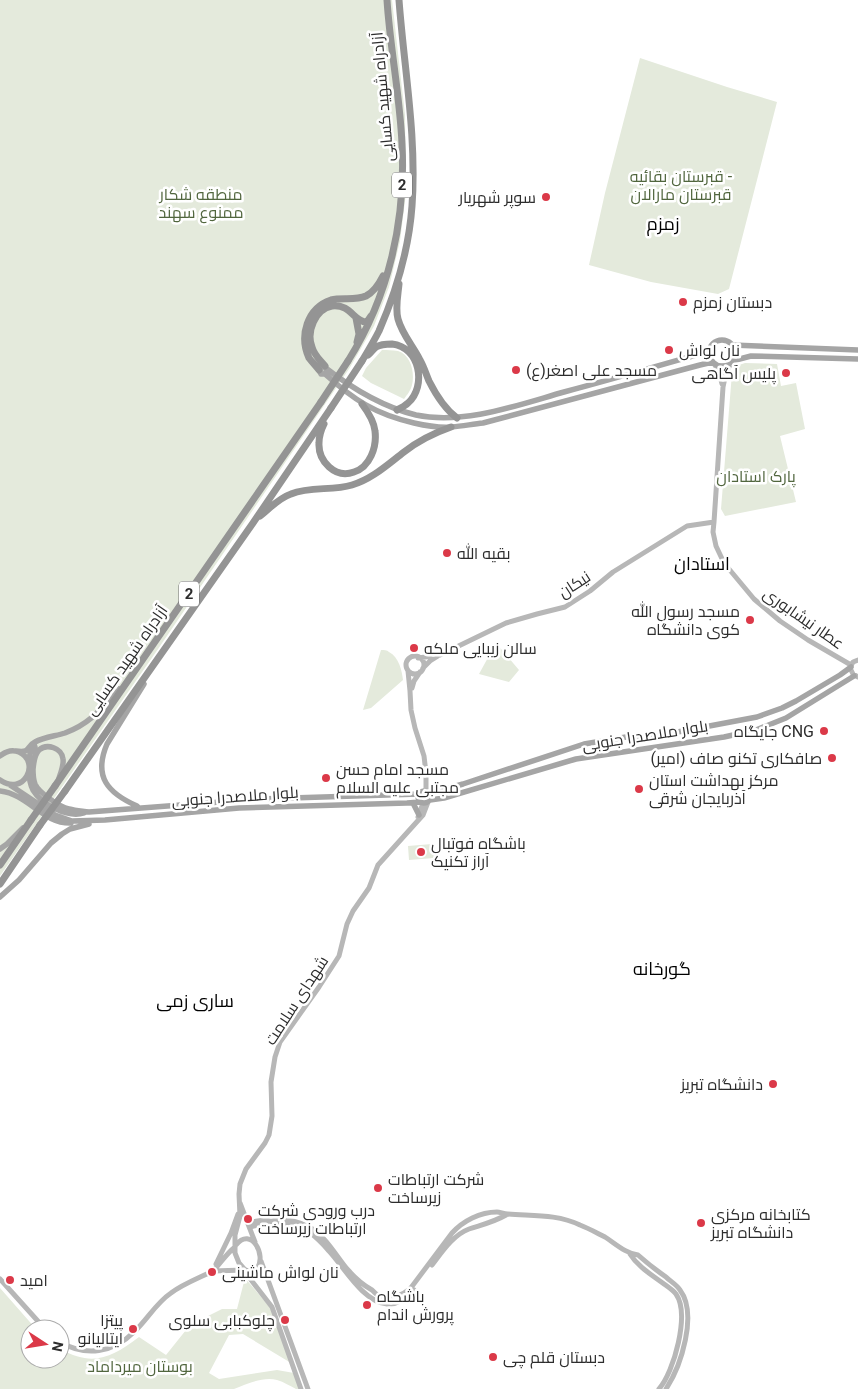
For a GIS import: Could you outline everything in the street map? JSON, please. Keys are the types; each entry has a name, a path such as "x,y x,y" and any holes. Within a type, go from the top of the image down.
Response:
{"highway":[{"name":"آزادراه شهید کسایی","path":"55,786 321,402 355,350 373,313 391,260 399,220 403,171 402,142 387,0"},
{"name":"آزادراه شهید کسایی","path":"362,361 378,332 391,299 409,232 412,207 413,138 399,0"},
{"path":"324,370 309,357 304,334 307,323 321,305 340,298 363,298 369,295 381,282 391,260"},
{"path":"401,266 397,310 398,319 421,361 437,396 448,411 457,418"},
{"path":"324,370 311,345 312,324 317,316 330,306 346,308 363,322 367,322 373,313"},
{"path":"355,350 359,334 356,318"},
{"path":"362,361 377,347 386,344 396,345 405,349 411,355 416,363 419,383 415,394 408,403 397,410"},
{"name":"2","path":"331,408 362,361"},
{"path":"331,408 320,432 319,453 323,461 335,472 353,473 362,468 369,460 376,442 372,421 362,404"},
{"name":"آزادراه شهید کسایی","path":"0,884 331,408"},
{"path":"252,523 279,500 291,494 303,491 335,489 368,478 419,442 451,427"},
{"name":"2","path":"0,865 55,786"}],"main road":[{"path":"723,387 719,372 710,355 713,344 720,340 729,342 732,345 858,350"},
{"path":"723,387 726,373 735,353 732,345"},
{"path":"822,348 822,358"},
{"path":"324,370 378,402 397,410 437,418 457,418 500,410 710,351"},
{"path":"324,370 338,386 362,404 378,412 430,426 451,427 483,423 714,362 725,366 732,361 750,356 858,359"},
{"name":"عطار نیشابوری","path":"723,387 713,532 716,546 724,563 754,599 780,621 851,666"},
{"name":"نیکان","path":"440,655 506,623 565,607 590,591 614,572 687,526 714,522"},
{"path":"413,826 430,795 427,792 424,756 411,710 406,666 408,660 413,657 440,655"},
{"path":"410,691 421,671 430,661 440,655"},
{"path":"418,658 423,664 421,671"},
{"path":"856,677 851,671 851,666 854,661 858,660"},
{"path":"139,807 121,799 112,791 102,774 101,765 107,744 140,690 155,661"},
{"name":"بلوار ملاصدرا جنوبی","path":"41,795 68,809 89,812 259,799 420,794 422,792 442,790 584,744 626,737 651,737 757,717 796,701 840,675 851,666"},
{"path":"408,671 412,674 421,671"},
{"name":"بلوار ملاصدرا جنوبی","path":"82,821 240,808 425,802 576,759 724,736 764,727 786,718 856,677"},
{"path":"0,756 6,752 24,752 34,742 78,728 88,722 128,678"},
{"path":"34,742 35,747 30,754 29,771 31,786 35,792 41,795"},
{"path":"41,795 35,783 33,770 35,757 42,748 54,747 62,754 64,761 55,786"},
{"path":"16,751 24,756 29,764"},
{"path":"10,785 20,783 29,771"},
{"path":"0,780 54,815 63,819 82,821"},
{"path":"442,790 440,795 444,798"},
{"path":"0,791 20,798 49,819 57,822 64,824 82,821"},
{"path":"410,794 414,799 412,803 418,815"},
{"path":"420,794 418,798 425,802"},
{"path":"413,826 425,812 425,802"},
{"path":"0,849 31,820"},
{"path":"0,897 20,880 51,843 62,834 77,826 106,820"},
{"name":"شهدای سلامت","path":"236,1246 235,1236 239,1224 240,1184 246,1169 269,1135 272,1116 271,1082 275,1057 280,1042 339,956 347,924 353,911 369,888 378,865 413,826"},
{"path":"239,1201 249,1223 308,1389"},
{"path":"212,1271 239,1210"},
{"path":"249,1223 280,1219 310,1227 333,1249 357,1279 381,1297 390,1298 401,1295 410,1289 457,1228 472,1219 498,1212 542,1215 579,1224 603,1236 630,1254 635,1262 673,1292 679,1301 681,1317 677,1347 669,1374 659,1389"},
{"path":"239,1224 244,1219 249,1223 295,1225 309,1232 330,1251 355,1283 376,1301 387,1304 402,1301 413,1291 442,1251 461,1233 499,1219 506,1214"},
{"path":"70,1347 91,1352 114,1348 135,1332 156,1307 171,1293 218,1266 238,1242 245,1238 252,1240 257,1246"},
{"path":"236,1246 235,1253 240,1266 272,1307 301,1389"},
{"path":"630,1254 638,1255 677,1286 687,1306 684,1344 677,1367 666,1389"},
{"path":"212,1271 250,1271 257,1269 261,1261"},
{"path":"0,1279 36,1319"}],"green space":[{"name":"منطقه شکار ممنوع سهند","path":"0,0 392,0 405,115 406,193 400,241 389,287 374,326 349,369 0,876"},
{"name":"قبرستان بقائیه - قبرستان مارالان","path":"640,58 777,102 729,289 718,294 651,282 589,265 605,193"},
{"path":"382,350 398,351 409,360 413,380 411,389 404,399 371,383 362,376 366,368"},
{"name":"پارک استادان","path":"745,363 777,364 781,386 796,383 805,429 780,436 796,502 725,516 721,509 732,373 736,366"},
{"path":"496,643 519,670 509,682 479,674"},
{"path":"381,650 392,654 398,661 403,680 371,708 363,710"},
{"name":"باشگاه فوتبال آراز تکنیک","path":"432,844 434,858 409,860 408,846"},
{"name":"بوستان میرداماد","path":"245,1278 273,1311 291,1363 243,1334 229,1335 209,1373 219,1379 277,1370 294,1373 299,1389 277,1380 267,1379 234,1389 0,1389 0,1288 27,1319 20,1319 20,1369 70,1369 70,1354 82,1358 101,1358 110,1355 139,1337 166,1355 190,1325 222,1309 237,1309"}],"place":[{"name":"سوپر شهریار","path":"546,197"},
{"name":"دبستان زمزم","path":"683,302"},
{"name":"نان لواش","path":"669,350"},
{"name":"مسجد علی اصغر(ع)","path":"516,370"},
{"name":"پلیس آگاهی","path":"786,373"},
{"name":"بقیه الله","path":"447,553"},
{"name":"مسجد رسول الله کوی دانشگاه","path":"750,620"},
{"name":"سالن زیبایی ملکه","path":"414,648"},
{"name":"جایگاه CNG","path":"824,731"},
{"name":"صافکاری تکنو صاف (امیر)","path":"832,758"},
{"name":"مسجد امام حسن مجتبی علیه السلام","path":"326,778"},
{"name":"مرکز بهداشت استان آذربایجان شرقی","path":"639,789"},
{"name":"باشگاه فوتبال آراز تکنیک","path":"421,852"},
{"name":"دانشگاه تبریز","path":"773,1084"},
{"name":"شرکت ارتباطات زیرساخت","path":"378,1188"},
{"name":"درب ورودی شرکت ارتباطات زیرساخت","path":"248,1219"},
{"name":"کتابخانه مرکزی دانشگاه تبریز","path":"701,1223"},
{"name":"نان لواش ماشینی","path":"212,1272"},
{"name":"امید","path":"10,1280"},
{"name":"باشگاه پرورش اندام","path":"367,1305"},
{"name":"چلوکبابی سلوی","path":"285,1320"},
{"name":"پیتزا ایتالیانو","path":"133,1329"},
{"name":"دبستان قلم چی","path":"493,1357"}],"district":[{"name":"زمزم","path":"663,224"},
{"name":"استادان","path":"702,564"},
{"name":"گورخانه","path":"662,969"},
{"name":"ساری زمی","path":"195,1001"}]}
